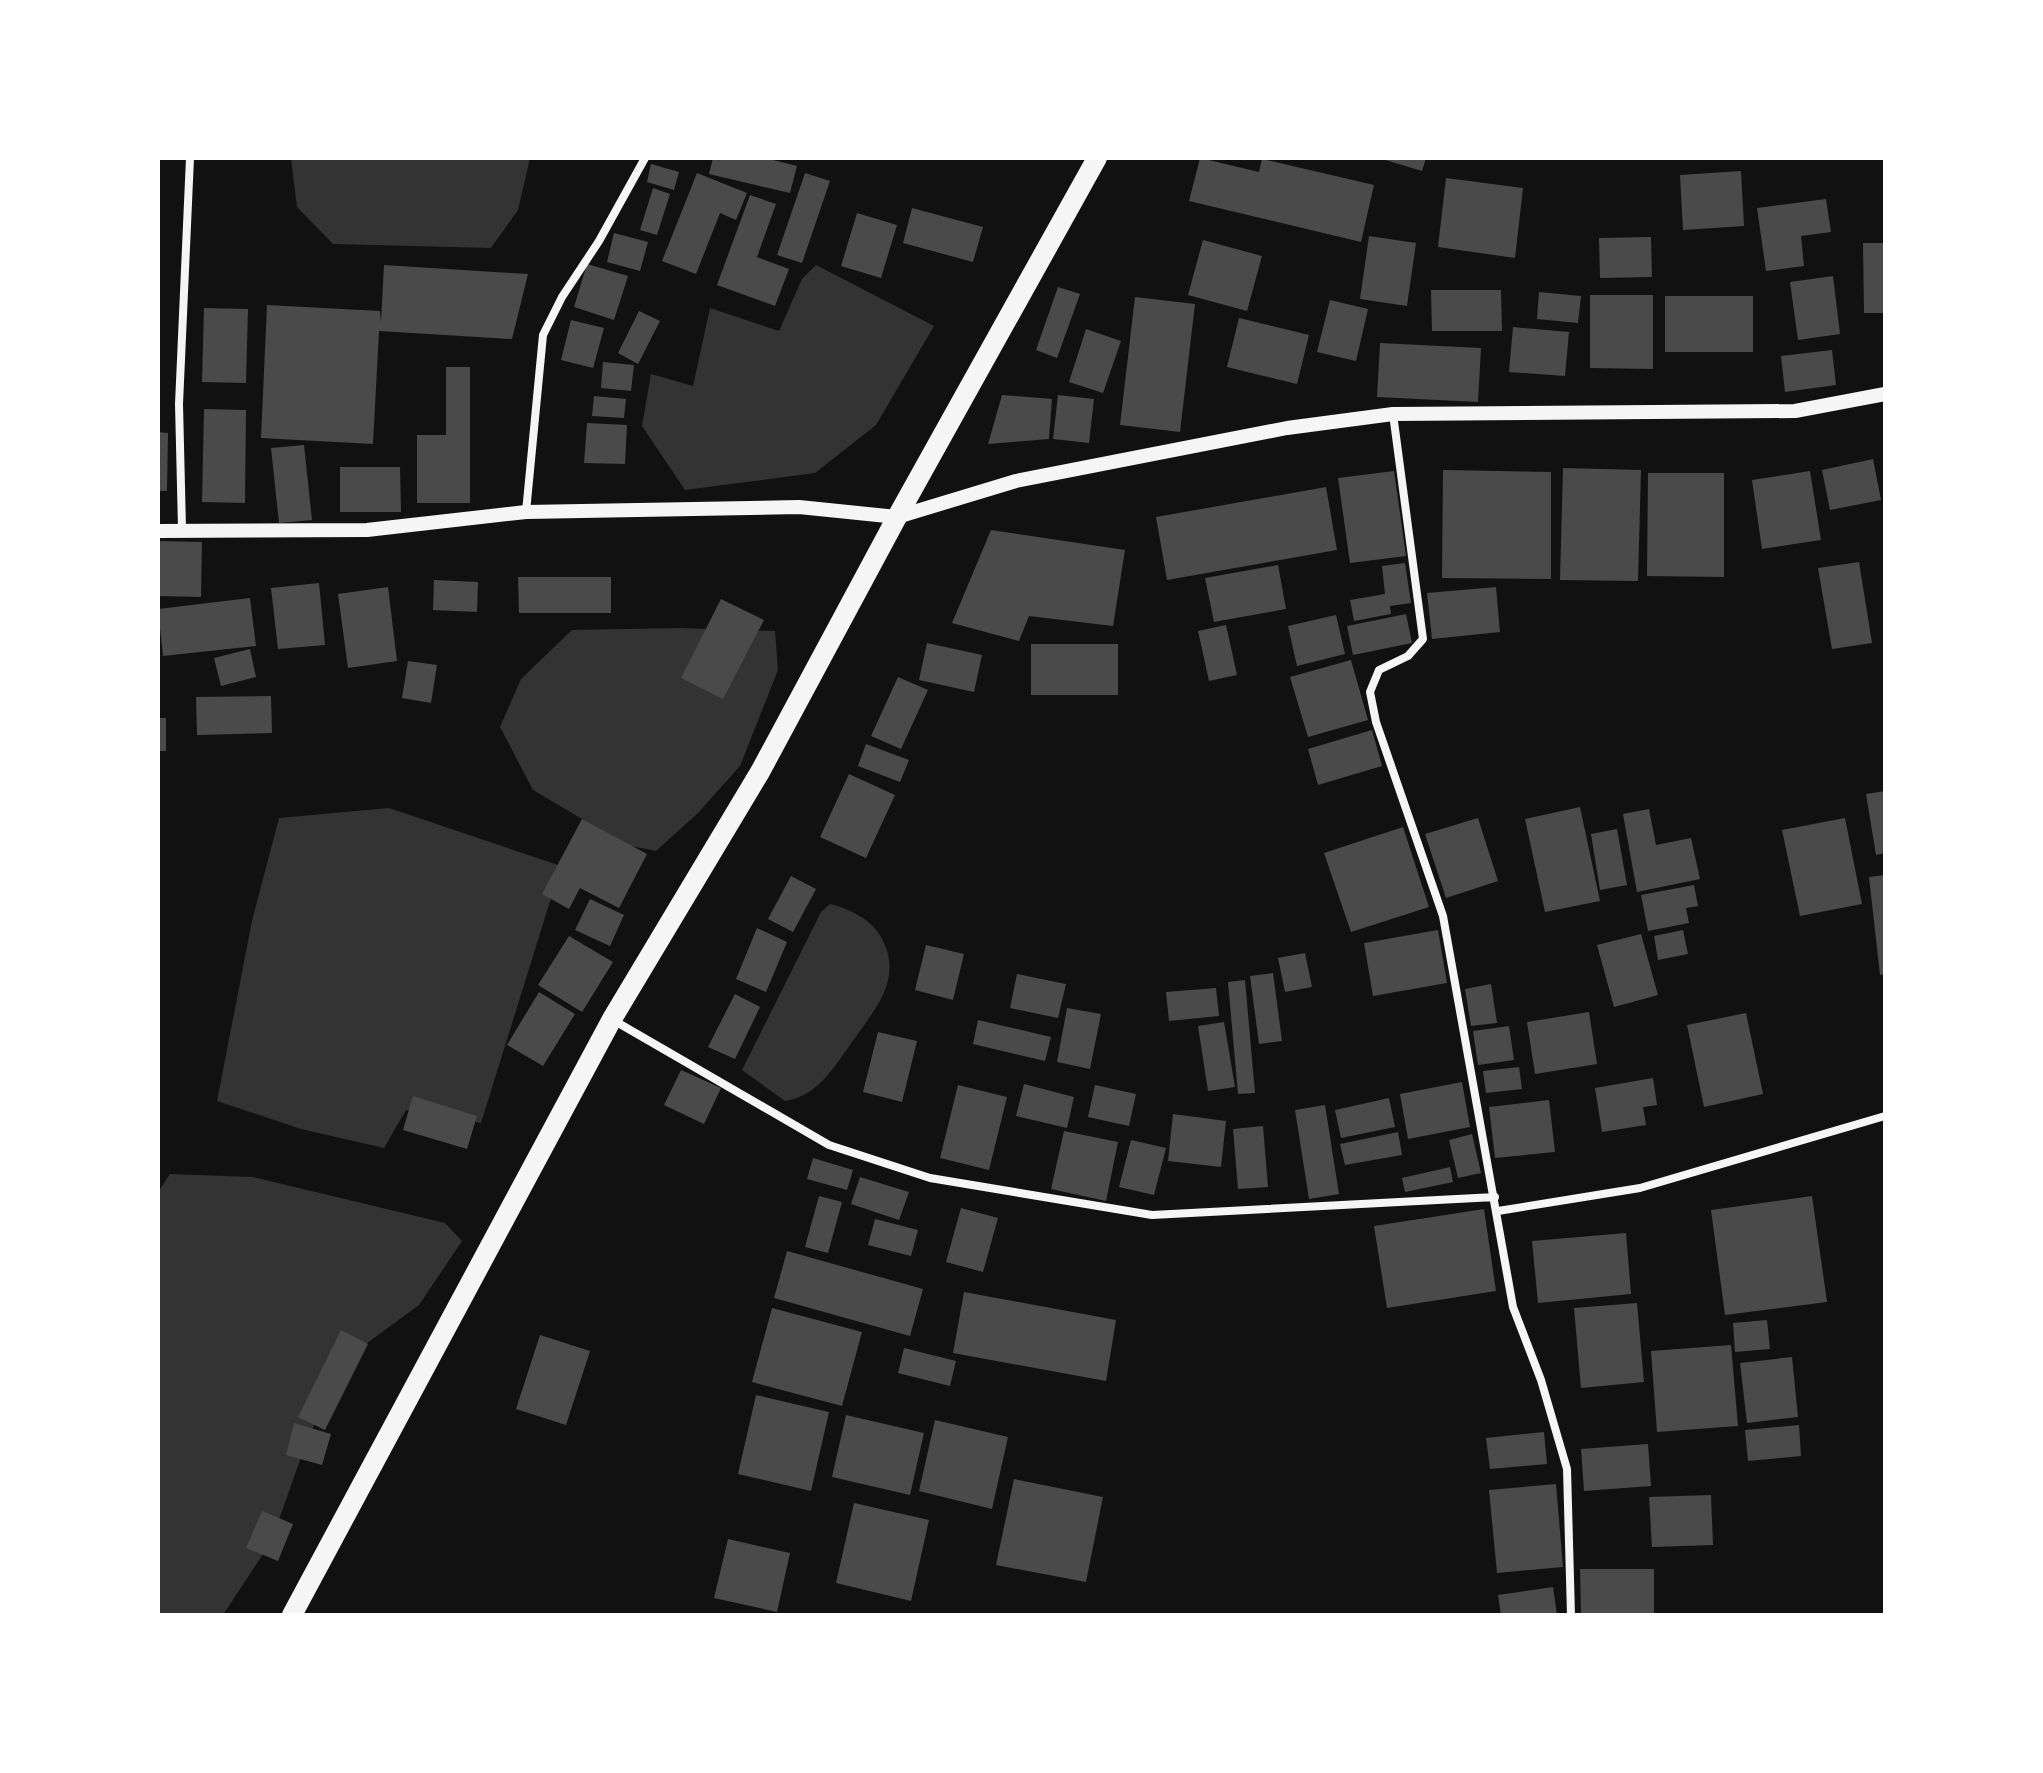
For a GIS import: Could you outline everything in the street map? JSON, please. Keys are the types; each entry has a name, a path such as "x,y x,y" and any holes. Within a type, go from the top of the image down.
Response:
{"main road":[{"path":"292,1615 612,1019 760,772 897,517 1097,158"}],"street":[{"path":"182,528 179,404 190,158"},
{"path":"526,512 543,335 562,297 606,229 645,158"},
{"path":"158,531 182,528 367,530 526,512 799,507 897,517 1016,481 1287,428 1393,414 1795,411 1885,394"},
{"path":"1393,414 1423,639 1408,656 1379,670 1370,692 1376,722 1443,916 1513,1307 1541,1380 1567,1469 1571,1615"},
{"path":"612,1019 829,1145 930,1178 1152,1215 1495,1197"},
{"path":"1498,1211 1640,1188 1885,1116"}],"shaded area":[{"path":"291,158 530,158 518,210 491,248 333,244 297,207"},
{"path":"816,265 934,326 876,425 815,473 685,490 642,426 651,374 693,386 710,308 779,331 802,279"},
{"path":"679,628 775,631 778,670 740,766 698,813 656,851 626,845 533,790 500,727 521,679 572,630"},
{"path":"389,808 561,866 481,1123 406,1110 384,1148 301,1129 217,1101 252,921 279,818"},
{"path":"830,904 859,916 877,931 887,952 890,966 888,979 878,1005 832,1070 807,1093 785,1101 742,1070 821,912"},
{"path":"170,1174 253,1177 445,1223 462,1241 419,1305 366,1344 337,1378 308,1438 271,1542 223,1615 158,1615 158,1192"}],"building":[{"path":"713,158 765,158 797,166 790,193 709,174"},
{"path":"1200,158 1259,172 1262,159 1374,185 1361,242 1189,201"},
{"path":"1379,158 1426,158 1422,171"},
{"path":"651,164 679,172 674,190 647,182"},
{"path":"1741,171 1744,226 1683,230 1680,175"},
{"path":"697,173 747,193 736,220 720,213 696,274 662,261"},
{"path":"805,173 830,181 802,263 777,255"},
{"path":"1446,178 1523,188 1515,258 1438,247"},
{"path":"653,188 670,194 657,235 640,230"},
{"path":"750,195 776,204 757,257 789,269 775,306 717,285"},
{"path":"1826,199 1831,232 1801,236 1804,266 1766,271 1757,208"},
{"path":"912,208 983,227 973,262 903,243"},
{"path":"857,213 897,225 881,278 841,266"},
{"path":"614,233 648,242 640,271 607,262"},
{"path":"1369,236 1416,243 1407,306 1360,299"},
{"path":"1651,237 1652,277 1600,278 1599,238"},
{"path":"1203,240 1262,256 1247,311 1188,295"},
{"path":"1863,243 1885,243 1885,313 1864,313"},
{"path":"587,264 628,276 614,320 574,307"},
{"path":"384,265 528,274 512,339 379,331 373,444 261,438 267,305 380,311 381,322"},
{"path":"1833,276 1840,334 1798,340 1790,282"},
{"path":"1058,287 1080,294 1057,358 1036,350"},
{"path":"1431,290 1501,290 1502,331 1432,331"},
{"path":"1539,292 1581,296 1578,323 1537,319"},
{"path":"1590,295 1653,295 1653,369 1590,368"},
{"path":"1665,296 1753,296 1753,352 1665,352"},
{"path":"1135,297 1195,304 1180,432 1120,425"},
{"path":"1330,300 1368,309 1356,361 1317,352"},
{"path":"204,308 248,309 246,383 202,382"},
{"path":"639,311 660,321 638,364 618,353"},
{"path":"1239,318 1309,335 1297,384 1227,367"},
{"path":"571,320 604,328 593,368 561,360"},
{"path":"1513,327 1569,332 1565,376 1509,372"},
{"path":"1086,329 1121,341 1103,393 1069,382"},
{"path":"1380,343 1481,348 1478,402 1377,397"},
{"path":"1832,350 1836,385 1785,392 1781,356"},
{"path":"603,362 634,365 631,391 601,388"},
{"path":"446,367 470,367 470,503 417,503 417,435 446,435"},
{"path":"1002,395 1052,399 1049,439 988,444"},
{"path":"1058,395 1094,399 1089,443 1053,439"},
{"path":"594,396 626,399 624,418 592,416"},
{"path":"204,409 246,410 245,503 202,502"},
{"path":"587,423 627,425 625,464 584,463"},
{"path":"158,432 168,433 167,491 158,491"},
{"path":"304,445 312,520 279,523 271,448"},
{"path":"1873,459 1881,500 1830,510 1822,470"},
{"path":"340,467 400,467 401,512 340,512"},
{"path":"1563,468 1641,470 1638,581 1560,580"},
{"path":"1443,470 1551,472 1551,579 1442,578"},
{"path":"1394,471 1406,556 1350,563 1338,478"},
{"path":"1810,471 1821,540 1762,549 1752,480"},
{"path":"1648,473 1724,473 1724,577 1647,576"},
{"path":"1326,487 1337,550 1167,580 1156,517"},
{"path":"991,530 1125,550 1113,626 1029,616 1019,641 952,623"},
{"path":"158,541 202,542 201,597 158,596"},
{"path":"1859,562 1872,643 1832,649 1818,568"},
{"path":"1405,563 1411,603 1390,606 1391,614 1354,621 1350,600 1385,594 1382,566"},
{"path":"1278,565 1286,609 1214,622 1205,578"},
{"path":"518,577 611,577 611,613 519,613"},
{"path":"434,580 478,582 477,612 433,610"},
{"path":"319,583 325,645 278,649 271,588"},
{"path":"388,587 397,661 348,668 338,594"},
{"path":"1496,587 1500,632 1432,639 1427,593"},
{"path":"250,598 256,646 163,656 158,609"},
{"path":"721,599 764,620 723,699 681,678"},
{"path":"1406,614 1412,643 1353,655 1347,626"},
{"path":"1336,615 1345,654 1297,666 1288,626"},
{"path":"1226,625 1237,675 1209,681 1198,631"},
{"path":"927,643 982,655 974,692 919,680"},
{"path":"1031,644 1118,644 1118,695 1031,695"},
{"path":"250,649 256,677 221,686 214,658"},
{"path":"1351,660 1368,720 1308,737 1290,677"},
{"path":"408,661 437,665 431,703 402,698"},
{"path":"898,677 928,690 901,749 871,736"},
{"path":"271,696 272,733 197,735 196,697"},
{"path":"158,718 166,718 166,751 158,751"},
{"path":"1372,730 1382,766 1318,785 1308,749"},
{"path":"866,744 909,760 900,782 858,766"},
{"path":"849,774 895,795 866,858 820,837"},
{"path":"1885,791 1885,853 1876,855 1866,794"},
{"path":"1580,807 1600,901 1545,912 1525,819"},
{"path":"1649,809 1656,845 1691,838 1700,879 1637,892 1623,814"},
{"path":"1478,818 1498,881 1446,898 1425,834"},
{"path":"1845,818 1862,904 1800,916 1782,830"},
{"path":"582,819 647,854 619,908 580,888 569,909 542,894"},
{"path":"1403,827 1429,907 1351,932 1324,853"},
{"path":"1617,829 1627,885 1600,890 1591,834"},
{"path":"1885,875 1885,974 1880,975 1869,877"},
{"path":"791,876 816,889 793,932 768,919"},
{"path":"1694,885 1698,906 1686,908 1689,923 1648,931 1641,895"},
{"path":"590,899 624,915 610,946 575,930"},
{"path":"757,928 787,942 766,992 736,979"},
{"path":"1438,930 1447,983 1373,996 1364,943"},
{"path":"1683,930 1688,954 1658,960 1654,936"},
{"path":"1641,934 1658,995 1614,1007 1597,945"},
{"path":"569,936 613,962 582,1012 538,985"},
{"path":"926,945 964,954 953,1000 915,990"},
{"path":"1305,953 1312,987 1285,992 1278,958"},
{"path":"1273,973 1282,1041 1259,1044 1250,976"},
{"path":"1017,974 1066,984 1058,1018 1010,1008"},
{"path":"1245,980 1255,1093 1238,1094 1228,982"},
{"path":"1491,984 1497,1023 1471,1026 1465,989"},
{"path":"1216,988 1219,1016 1169,1021 1166,992"},
{"path":"539,992 575,1014 543,1066 507,1045"},
{"path":"735,994 760,1007 735,1059 708,1047"},
{"path":"1067,1008 1101,1014 1090,1069 1057,1062"},
{"path":"1589,1012 1597,1064 1535,1074 1527,1022"},
{"path":"1746,1013 1763,1094 1704,1107 1687,1025"},
{"path":"978,1020 1051,1037 1045,1061 973,1044"},
{"path":"1224,1022 1235,1087 1208,1091 1198,1026"},
{"path":"1509,1026 1514,1060 1478,1065 1473,1031"},
{"path":"878,1032 917,1041 902,1102 863,1092"},
{"path":"1519,1067 1522,1089 1486,1093 1483,1071"},
{"path":"681,1070 721,1088 704,1124 664,1105"},
{"path":"1653,1078 1657,1105 1643,1107 1646,1125 1602,1132 1595,1088"},
{"path":"1462,1082 1470,1127 1408,1139 1400,1094"},
{"path":"1024,1084 1074,1097 1067,1128 1016,1116"},
{"path":"958,1085 1007,1097 989,1170 940,1158"},
{"path":"1095,1085 1136,1094 1129,1126 1088,1117"},
{"path":"413,1096 477,1116 467,1149 403,1130"},
{"path":"1389,1098 1395,1127 1341,1138 1335,1110"},
{"path":"1549,1100 1555,1152 1495,1158 1489,1107"},
{"path":"1325,1105 1339,1194 1309,1199 1295,1110"},
{"path":"1173,1114 1226,1121 1221,1167 1168,1161"},
{"path":"1263,1126 1268,1187 1238,1189 1233,1129"},
{"path":"1064,1131 1118,1142 1106,1201 1051,1189"},
{"path":"1398,1132 1402,1155 1345,1165 1340,1144"},
{"path":"1472,1134 1481,1173 1458,1178 1449,1140"},
{"path":"1131,1140 1166,1148 1154,1195 1119,1187"},
{"path":"813,1158 853,1170 847,1190 807,1179"},
{"path":"1450,1167 1453,1182 1405,1192 1402,1178"},
{"path":"860,1177 909,1192 899,1220 851,1204"},
{"path":"819,1196 842,1202 828,1253 805,1247"},
{"path":"1812,1196 1827,1302 1725,1315 1711,1210"},
{"path":"961,1208 998,1218 983,1272 946,1262"},
{"path":"1484,1209 1496,1291 1387,1308 1374,1226"},
{"path":"875,1219 918,1230 911,1256 868,1245"},
{"path":"1626,1233 1631,1294 1538,1303 1532,1241"},
{"path":"787,1251 923,1289 910,1336 774,1298"},
{"path":"964,1292 1116,1320 1106,1381 953,1353"},
{"path":"1637,1303 1644,1382 1581,1388 1574,1308"},
{"path":"772,1308 862,1332 842,1406 752,1382"},
{"path":"1767,1320 1770,1349 1735,1352 1733,1323"},
{"path":"341,1330 368,1344 325,1430 298,1417"},
{"path":"540,1335 590,1351 566,1425 516,1409"},
{"path":"1731,1345 1738,1426 1657,1432 1651,1351"},
{"path":"904,1348 956,1361 950,1386 898,1373"},
{"path":"1792,1357 1798,1417 1747,1423 1740,1363"},
{"path":"756,1395 829,1412 811,1491 738,1474"},
{"path":"846,1415 924,1433 910,1495 832,1477"},
{"path":"935,1420 1008,1437 992,1509 919,1491"},
{"path":"294,1423 331,1434 322,1465 286,1455"},
{"path":"1799,1425 1801,1456 1748,1461 1745,1430"},
{"path":"1544,1432 1547,1464 1490,1469 1486,1438"},
{"path":"1648,1444 1651,1486 1584,1491 1581,1449"},
{"path":"1014,1479 1103,1497 1086,1582 996,1565"},
{"path":"1556,1484 1563,1567 1497,1573 1489,1490"},
{"path":"1711,1495 1713,1545 1652,1547 1649,1497"},
{"path":"854,1503 929,1520 911,1601 836,1583"},
{"path":"262,1511 293,1524 278,1561 246,1548"},
{"path":"728,1539 790,1553 777,1612 714,1598"},
{"path":"1580,1569 1654,1569 1654,1613 1581,1614"},
{"path":"1553,1587 1557,1615 1501,1615 1498,1595"}]}
